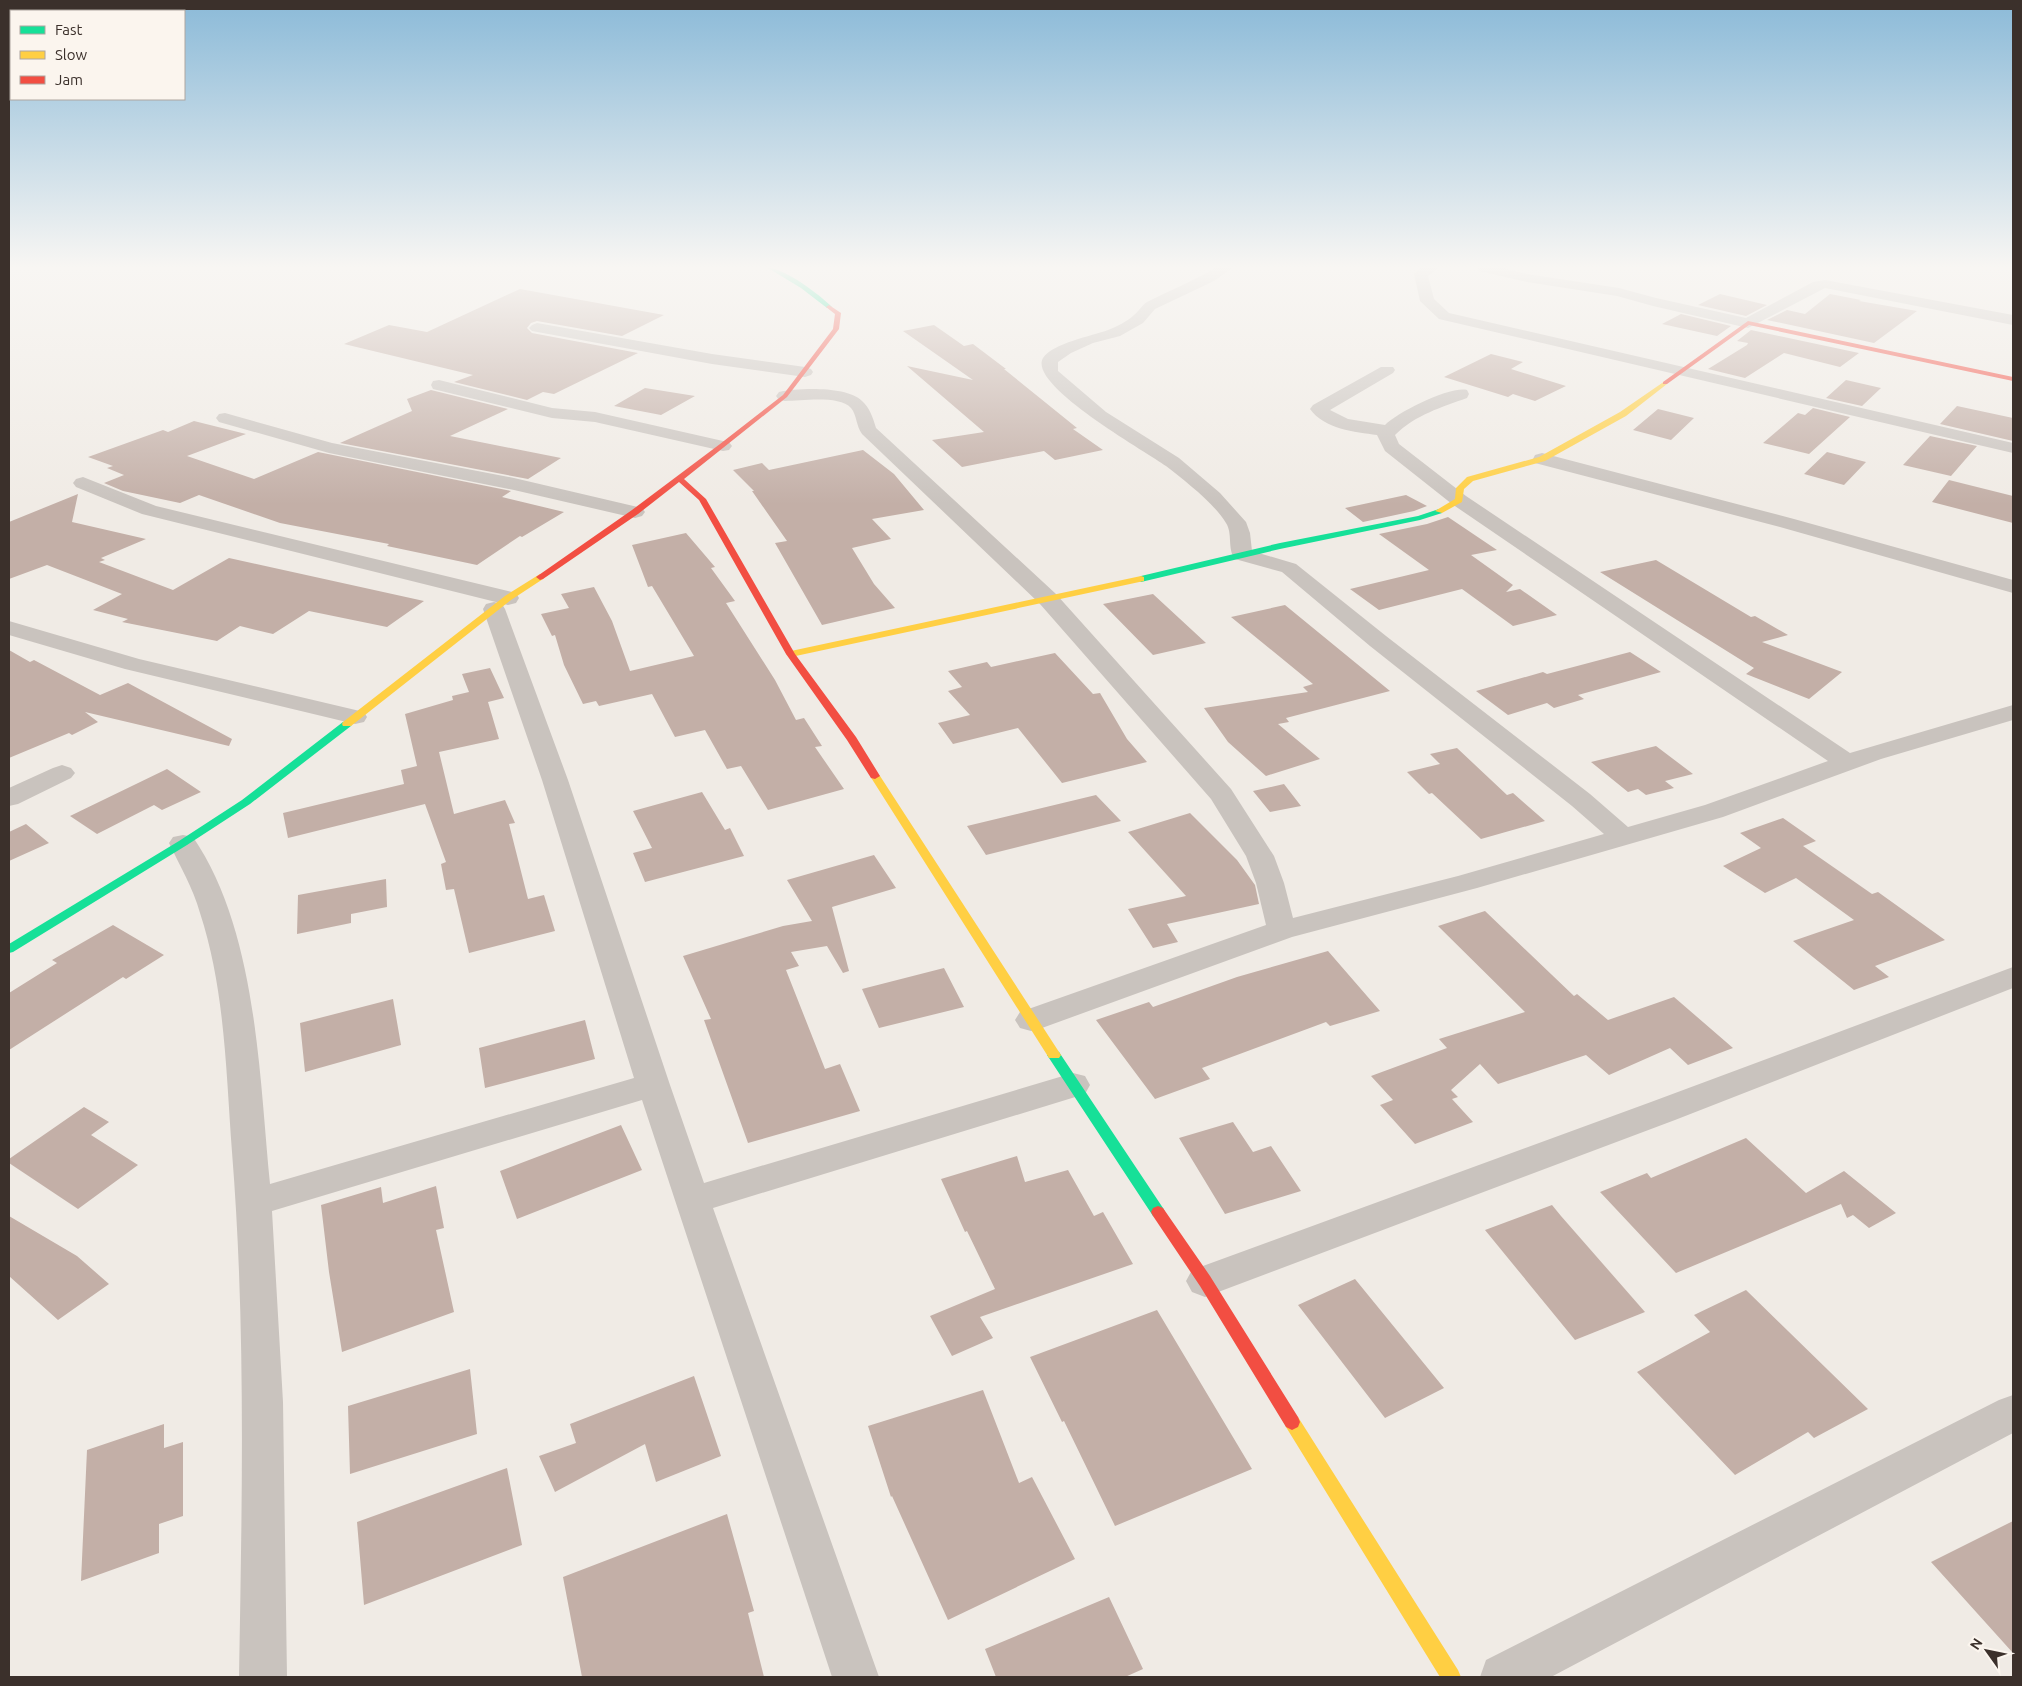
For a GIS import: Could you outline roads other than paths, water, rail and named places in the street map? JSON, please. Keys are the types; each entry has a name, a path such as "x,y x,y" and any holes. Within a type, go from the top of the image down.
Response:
{"street":[{"path":"642,347 804,372"},
{"path":"9,949 183,843 246,802 294,767 355,717 501,604 635,512 785,396 823,347"},
{"path":"1072,347 1050,360 1050,371 1055,378 1100,416 1172,462 1213,497 1236,522 1240,533 1242,555"},
{"path":"1578,347 2013,448"},
{"path":"1459,500 1460,488 1470,479 1542,459 1623,414 1717,347"},
{"path":"1860,347 2013,379"},
{"path":"1387,370 1319,409 1334,421 1388,431"},
{"path":"439,385 552,413 595,417 722,446"},
{"path":"1460,394 1412,412 1397,422 1386,434 1391,447 1459,500 1848,763"},
{"path":"785,396 834,396 850,399 856,404 868,430 1048,600 1222,795 1260,856 1270,883 1282,930"},
{"path":"225,418 329,448 514,484 635,512"},
{"path":"1542,459 1787,523 2013,587"},
{"path":"680,478 702,499 791,654 852,739 1073,1085 1205,1281 1452,1677"},
{"path":"83,483 149,510 501,604"},
{"path":"791,654 1048,600 1294,543 1420,518 1459,500"},
{"path":"1289,568 1294,543"},
{"path":"1242,555 1289,568 1378,641 1581,800 1622,836"},
{"path":"501,604 555,780 653,1085 856,1677"},
{"path":"9,628 133,664 355,717"},
{"path":"1031,1020 1282,930 1467,882 1714,811 1872,754 2013,712"},
{"path":"9,798 62,773"},
{"path":"183,843 214,912 227,956 254,1202 264,1476 263,1677"},
{"path":"1205,1281 1663,1111 2013,977"},
{"path":"254,1202 653,1085"},
{"path":"692,1201 1073,1085"},
{"path":"1503,1677 2013,1413"}]}
